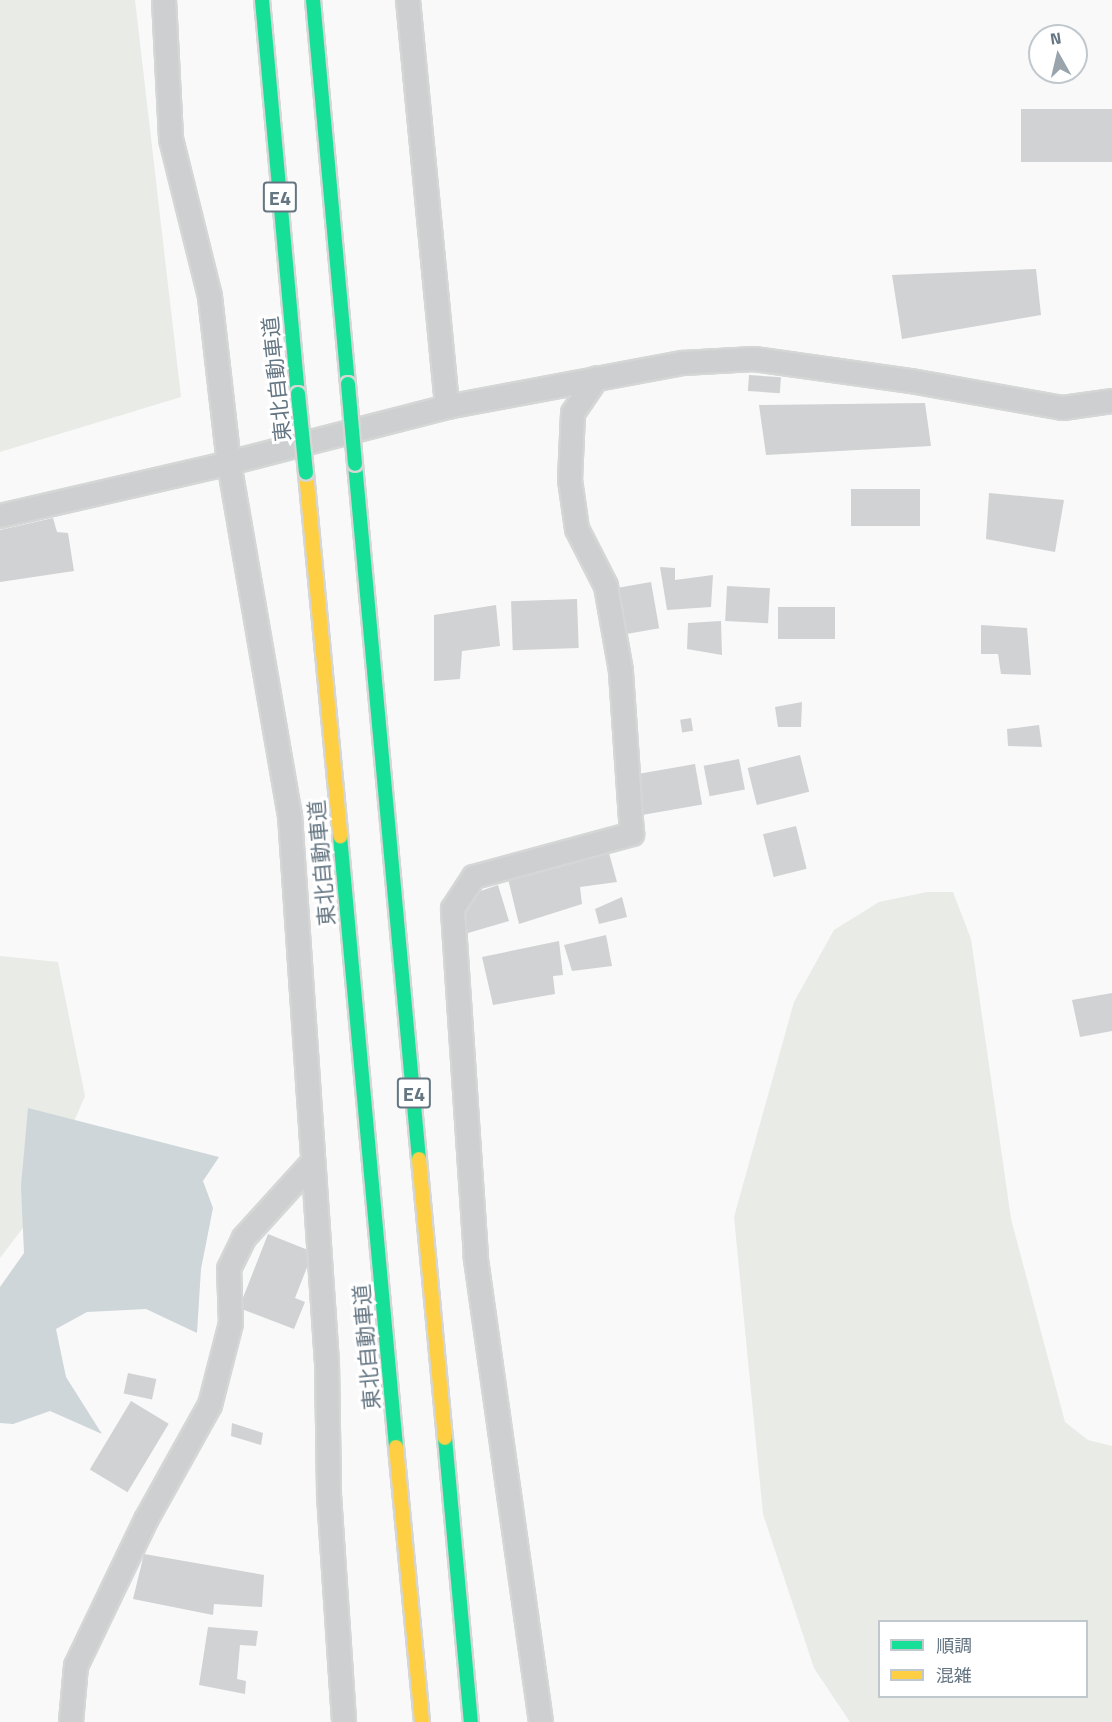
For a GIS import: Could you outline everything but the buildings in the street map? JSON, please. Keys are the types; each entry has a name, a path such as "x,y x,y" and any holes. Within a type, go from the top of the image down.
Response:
{"highway":[{"name":"東北自動車道","path":"262,0 422,1722"},
{"name":"E4","path":"313,0 471,1722"}],"street":[{"path":"164,0 171,139 210,297 229,463 290,816 327,1363 328,1495 344,1722"},
{"path":"408,0 447,408"},
{"path":"0,516 229,463 447,408 683,363 754,359 911,381 1063,408 1112,401"},
{"path":"541,1722 476,1257 453,909 474,877 632,834 620,660 606,586 577,528 570,480 573,413 597,378"},
{"path":"71,1722 76,1666 146,1520 210,1405 231,1323 229,1269 244,1238 312,1163"}],"shaded area":[{"path":"0,0 135,0 181,397 0,452"},
{"path":"927,892 953,892 971,939 1011,1219 1065,1422 1088,1440 1112,1446 1112,1722 850,1722 814,1668 763,1514 734,1217 794,1002 834,930 879,902"},
{"path":"0,956 58,962 85,1096 35,1212 0,1258"},
{"path":"28,1108 219,1157 203,1181 213,1208 201,1269 197,1333 146,1309 87,1312 56,1329 66,1377 102,1434 50,1411 13,1424 0,1423 0,1287 24,1253 21,1186"}],"traffic: fast":[{"path":"262,0 298,394"},
{"path":"313,0 348,384"},
{"path":"348,384 355,464"},
{"path":"298,394 306,473"},
{"path":"355,464 419,1159"},
{"path":"340,836 396,1447"},
{"path":"445,1438 471,1722"}],"traffic: slow":[{"path":"306,473 340,836"},
{"path":"419,1159 445,1438"},
{"path":"396,1447 422,1722"}]}
